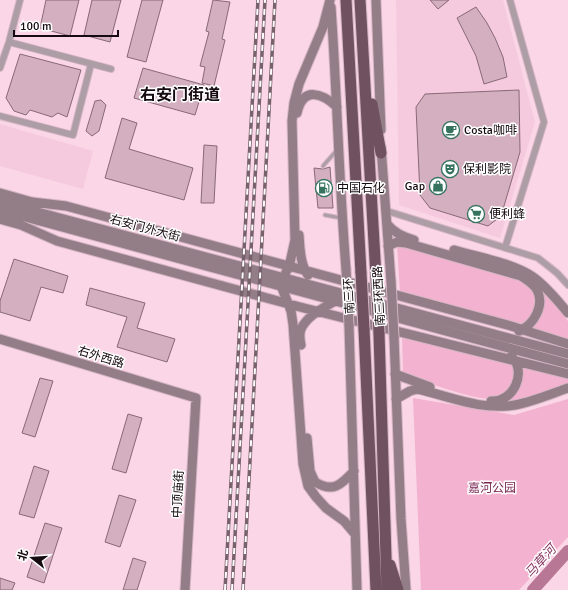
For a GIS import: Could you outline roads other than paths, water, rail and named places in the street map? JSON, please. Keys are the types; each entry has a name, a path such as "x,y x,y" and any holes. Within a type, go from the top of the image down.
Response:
{"highway":[{"name":"南三环","path":"346,0 364,329 376,590"},
{"path":"360,0 379,333 387,590"},
{"path":"364,66 382,153"},
{"path":"386,553 398,590"}],"main road":[{"path":"330,0 349,325 357,590"},
{"path":"284,277 289,267 295,240 292,121 294,103 299,84 323,27 330,0"},
{"name":"南三环西路","path":"376,0 382,153 391,281 401,512 406,590"},
{"path":"316,285 305,271 300,252 296,124 301,101 306,97 317,94 324,96 337,106"},
{"path":"0,193 32,202 66,206 511,326 568,344"},
{"name":"右安门外大街","path":"0,202 316,285 568,354"},
{"name":"右安门外大街","path":"0,210 282,288 568,364"},
{"path":"0,219 21,225 57,241 318,311 568,374"},
{"path":"387,224 404,237 520,269 533,277 550,292 568,313"},
{"path":"388,246 397,242 406,243 513,274 525,279 537,288 540,296 538,312 532,322 522,330 507,337"},
{"path":"282,288 291,311 293,324 303,464 308,486 326,508 344,521 355,534"},
{"path":"335,301 318,311 308,320 301,329 300,335 310,471 315,482 328,488 336,487 354,472"},
{"name":"右外西路","path":"0,339 196,398"},
{"path":"395,374 442,391 472,399 497,401 511,393 516,386 518,372 514,360 500,346"},
{"path":"396,399 410,391 417,389 475,404 514,405 568,388"},
{"name":"中顶庙街","path":"185,590 196,398"}],"street":[{"path":"0,68 9,42 20,0"},
{"path":"505,248 544,122 510,0"},
{"path":"9,42 111,69"},
{"path":"0,116 73,135 91,64"},
{"path":"387,211 538,258 557,273 568,285"}],"lane":[{"path":"323,166 339,147"},
{"path":"325,214 342,218"}],"waterway":[{"name":"马草河","path":"533,590 568,551"}],"railway":[{"path":"225,590 258,0"},
{"path":"232,590 265,0"},
{"path":"243,590 275,0"}],"place":[{"name":"Costa咖啡","path":"451,130"},
{"name":"保利影院","path":"450,169"},
{"name":"Gap","path":"438,186"},
{"name":"中国石化","path":"324,188"},
{"name":"便利蜂","path":"476,214"}],"district":[{"name":"右安门街道","path":"180,94"}],"park label":[{"name":"嘉河公园","path":"492,488"}]}
